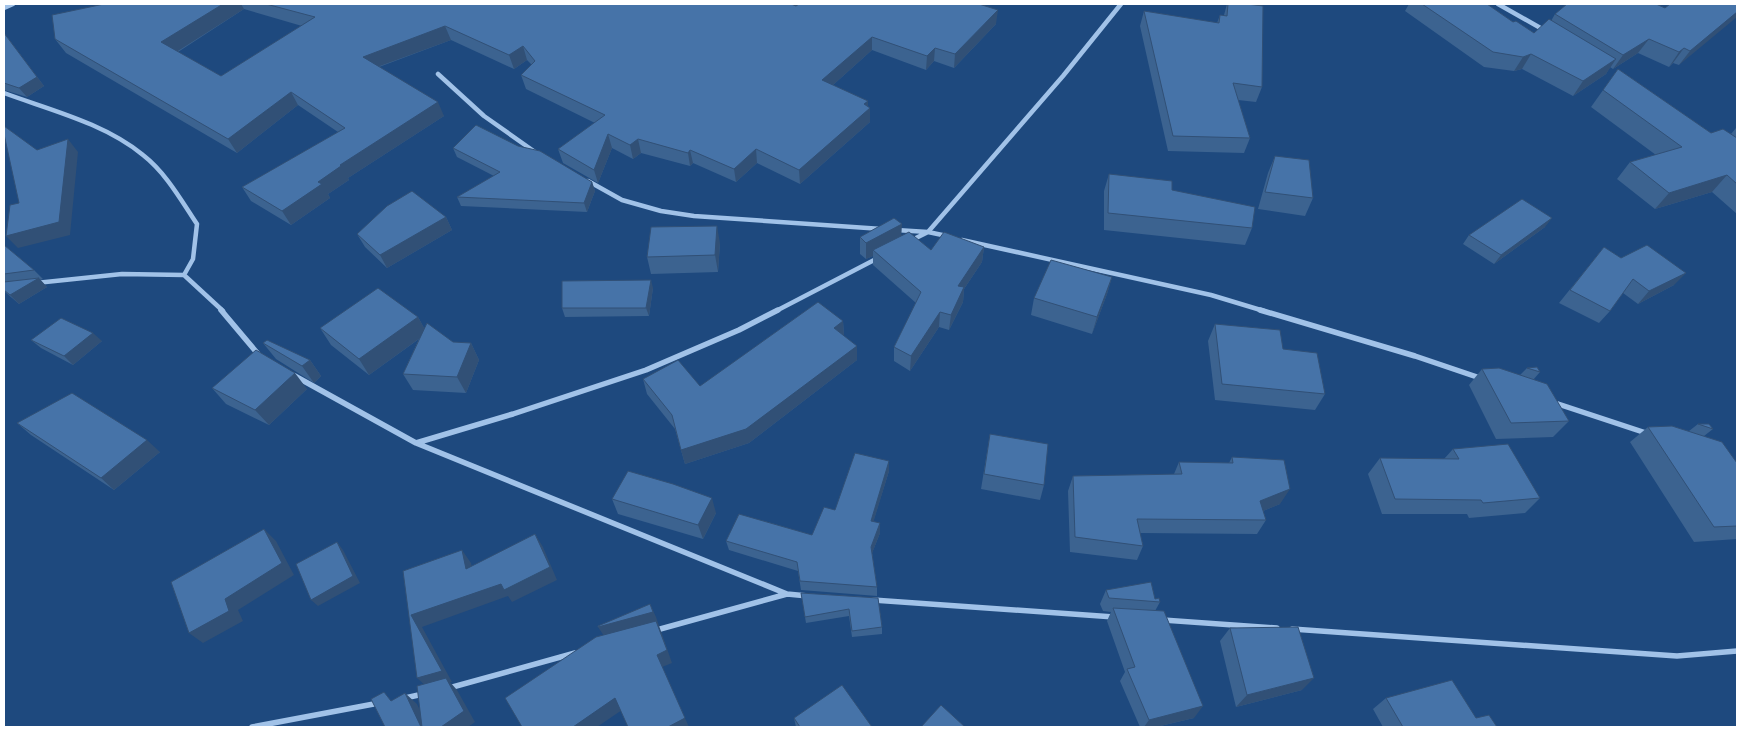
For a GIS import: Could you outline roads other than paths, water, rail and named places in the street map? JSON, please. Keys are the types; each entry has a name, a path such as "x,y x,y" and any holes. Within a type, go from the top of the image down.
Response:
{"street":[{"path":"4,8 13,4"},
{"path":"903,245 928,232 1063,76 1121,4"},
{"path":"1498,4 1545,31"},
{"path":"438,74 459,97 485,118 541,155"},
{"path":"4,93 94,128 135,149 161,173 197,224 193,259 184,275"},
{"path":"581,178 622,200 669,212 694,216 928,232 1211,295 1406,354 1491,382"},
{"path":"416,443 513,414 646,370 739,330 887,254"},
{"path":"30,284 122,274 184,275 225,313 257,353 265,358"},
{"path":"290,373 416,443 787,594 817,596"},
{"path":"1548,401 1652,435"},
{"path":"646,633 787,594"},
{"path":"866,600 1124,618"},
{"path":"1153,620 1677,656 1737,651"},
{"path":"439,690 580,652"},
{"path":"401,698 429,693"},
{"path":"252,727 383,702"}]}
